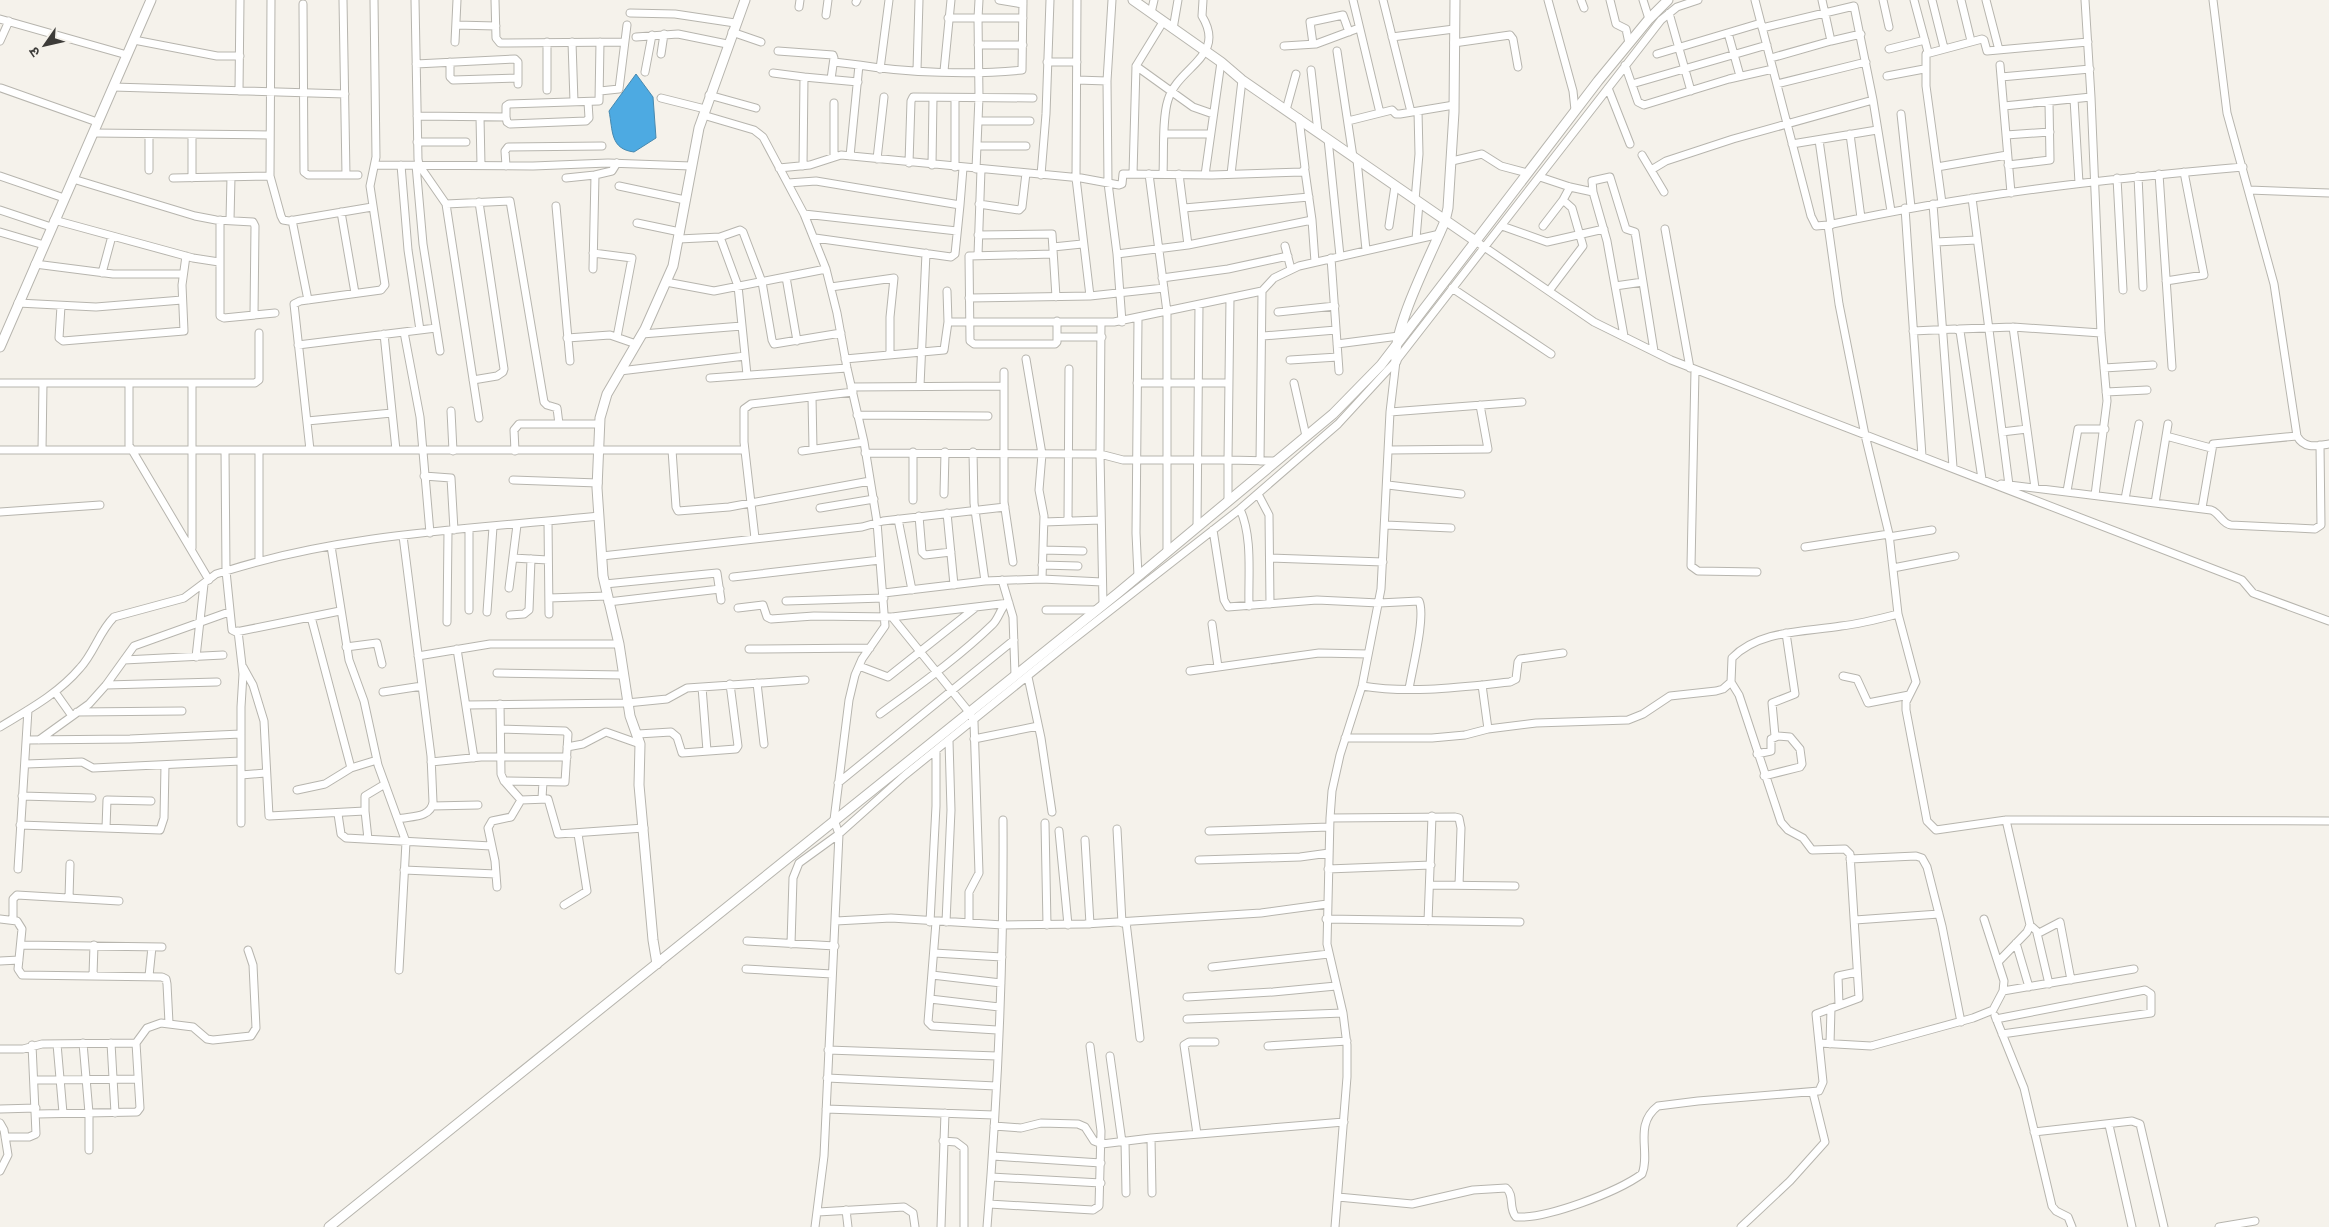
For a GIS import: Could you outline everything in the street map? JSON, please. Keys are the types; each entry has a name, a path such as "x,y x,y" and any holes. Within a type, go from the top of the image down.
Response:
{"street":[{"path":"0,347 151,0"},
{"path":"239,91 240,0"},
{"path":"271,0 270,176 281,216 286,221 372,207"},
{"path":"344,0 346,175"},
{"path":"310,450 294,304 384,288 370,186 374,165 374,0"},
{"path":"415,0 417,165 423,244 440,351"},
{"path":"454,42 457,0"},
{"path":"495,0 496,41 500,43 624,42"},
{"path":"657,964 653,940 639,785 640,744 627,703 619,644 605,584 602,556 598,483 600,424 602,404 642,334 673,266 680,236 691,166 704,112 727,44 745,0"},
{"path":"826,15 828,0"},
{"path":"880,69 889,0"},
{"path":"917,70 919,0"},
{"path":"944,71 950,0"},
{"path":"978,255 979,0"},
{"path":"834,62 880,69 944,71 1022,70 1023,2 999,0"},
{"path":"1041,175 1046,114 1050,0"},
{"path":"1077,0 1076,178 1082,244 1090,296"},
{"path":"1112,0 1107,80 1108,183 1117,254 1122,322"},
{"path":"1133,0 1221,62 1242,80 1594,322 1693,369 2242,580 2252,593 2329,621"},
{"path":"1151,13 1154,0"},
{"path":"1173,29 1178,0"},
{"path":"1163,174 1167,102 1180,79 1207,52 1208,28 1207,22 1202,16 1203,0"},
{"path":"1353,0 1380,113"},
{"path":"1383,0 1392,37 1415,112 1419,154 1416,239"},
{"path":"1335,1227 1344,1122 1347,1041 1343,1013 1329,954 1326,919 1332,791 1345,738 1362,686 1379,603 1386,525 1390,412 1395,354 1399,336 1445,221 1452,161 1455,0"},
{"path":"1548,0 1573,91 1576,110"},
{"path":"1581,0 1584,8"},
{"path":"1610,0 1616,24 1626,30 1629,43"},
{"path":"1643,0 1649,18"},
{"path":"329,1227 657,964 949,741 1015,675 1240,510 1274,462 1352,396 1395,354 1479,244 1502,226 1540,176 1576,110 1649,18 1668,0"},
{"path":"791,944 793,878 797,867 804,859 836,827 971,717 1028,677 1138,576 1196,526 1228,502 1253,490 1338,424 1452,288 1527,173 1555,148 1608,88 1669,13 1677,7 1698,0"},
{"path":"1754,0 1771,58 1786,123 1816,226 1830,225 1908,208 2094,180 2243,167"},
{"path":"1822,0 1831,41"},
{"path":"1882,0 1890,27"},
{"path":"1914,0 1928,52 1925,57 1924,69 1942,203"},
{"path":"1932,0 1944,48"},
{"path":"1961,0 1971,41"},
{"path":"1986,0 1998,50"},
{"path":"2084,0 2090,69 2101,333 2106,392 2105,430 2095,495"},
{"path":"2213,0 2227,113 2274,284 2297,436 2302,444 2308,446 2329,444"},
{"path":"303,4 304,172 308,175 358,175"},
{"path":"1658,54 1728,33 1854,6 1873,100 1891,212"},
{"path":"630,13 675,14 733,28 761,42"},
{"path":"1669,13 1690,91"},
{"path":"1312,44 1310,22 1343,15 1349,32"},
{"path":"948,18 1023,18"},
{"path":"0,19 127,55"},
{"path":"0,41 9,21"},
{"path":"1133,174 1136,66 1163,22"},
{"path":"456,25 496,26"},
{"path":"600,91 619,89 627,25"},
{"path":"1284,46 1312,44 1359,28"},
{"path":"1392,37 1454,29"},
{"path":"1728,33 1740,76"},
{"path":"636,37 664,34 690,35 727,44"},
{"path":"661,54 664,34"},
{"path":"1771,58 1860,34"},
{"path":"645,72 652,35"},
{"path":"1454,43 1510,35 1513,38 1518,67"},
{"path":"1928,52 1983,39 1987,51 2088,42"},
{"path":"134,40 217,56 240,56"},
{"path":"1889,49 1925,40"},
{"path":"547,42 547,90"},
{"path":"572,42 574,102"},
{"path":"588,102 589,118 586,121 510,124 506,122 506,106 509,104 574,102 588,102 600,102 600,42"},
{"path":"978,45 1023,45"},
{"path":"1632,84 1767,45"},
{"path":"778,51 833,55 834,62 831,79"},
{"path":"1337,51 1355,158 1366,250"},
{"path":"416,64 450,62 515,59 518,62 518,81 453,80 450,76 450,62"},
{"path":"1047,62 1077,62"},
{"path":"1205,175 1221,62"},
{"path":"1777,84 1866,62"},
{"path":"850,156 859,65"},
{"path":"1626,65 1641,105 1740,76 1773,69"},
{"path":"2000,65 2011,193"},
{"path":"1136,66 1193,107 1213,114"},
{"path":"1887,76 1924,69"},
{"path":"2001,77 2090,69"},
{"path":"1311,70 1318,132"},
{"path":"773,73 858,82"},
{"path":"1286,110 1296,74"},
{"path":"803,166 804,77"},
{"path":"1077,80 1107,80"},
{"path":"1231,174 1242,80"},
{"path":"113,87 345,94"},
{"path":"1,88 97,122"},
{"path":"1608,88 1630,144"},
{"path":"709,95 756,108"},
{"path":"878,159 884,97"},
{"path":"2004,106 2091,97"},
{"path":"661,98 704,112 760,134 788,183 815,238 831,287 864,442 877,522 884,596 889,616 952,691 971,717 974,739 979,873 969,892 969,922"},
{"path":"909,163 911,98 1033,98"},
{"path":"932,165 933,98"},
{"path":"815,238 953,256 960,205 955,98"},
{"path":"2074,99 2079,183"},
{"path":"1650,170 1666,161 1786,123 1873,100"},
{"path":"2008,165 2048,162 2050,158 2050,132 2048,102"},
{"path":"834,104 834,156"},
{"path":"1348,121 1392,110 1397,114 1454,105"},
{"path":"1901,114 1922,456"},
{"path":"417,116 506,117"},
{"path":"480,117 481,165"},
{"path":"1298,118 1312,220 1315,262"},
{"path":"978,121 1030,120"},
{"path":"1792,144 1877,130"},
{"path":"2006,134 2050,132"},
{"path":"93,133 270,136"},
{"path":"149,134 149,170"},
{"path":"1165,134 1210,134"},
{"path":"1850,134 1861,218"},
{"path":"192,135 192,178"},
{"path":"1328,139 1340,256"},
{"path":"1819,140 1839,304 1865,435 1889,535 1898,614 1916,676 1916,682 1906,702 1906,710 1929,825 1936,830 1940,830 2006,820 2329,821"},
{"path":"418,142 466,142"},
{"path":"506,166 505,152 508,147 602,146"},
{"path":"977,146 1026,146"},
{"path":"1452,161 1482,154 1501,166 1527,173"},
{"path":"1642,155 1664,192"},
{"path":"1937,167 2008,155"},
{"path":"779,168 803,166 834,156 850,156 1076,178 1121,185 1122,174 1205,175 1305,171"},
{"path":"374,165 506,166 617,163 691,166"},
{"path":"566,178 612,171 617,163"},
{"path":"401,165 408,250 420,330"},
{"path":"417,165 446,204 479,418"},
{"path":"2166,281 2204,275 2184,172"},
{"path":"979,204 1019,210 1022,207 1026,173"},
{"path":"1149,174 1167,312 1167,551"},
{"path":"1179,174 1188,245"},
{"path":"2159,174 2172,367"},
{"path":"593,269 595,175"},
{"path":"0,176 64,198"},
{"path":"230,220 232,176"},
{"path":"173,178 270,176"},
{"path":"1540,176 1570,187 1594,192"},
{"path":"2138,176 2143,287"},
{"path":"1624,336 1593,180 1611,178 1626,228 1635,232 1654,351"},
{"path":"2117,178 2123,290"},
{"path":"73,179 195,216 220,220 250,221 254,223 254,315"},
{"path":"788,183 816,181 960,205"},
{"path":"619,186 685,200"},
{"path":"1389,226 1395,186"},
{"path":"1543,226 1563,200 1570,187"},
{"path":"2249,190 2329,193"},
{"path":"1184,208 1309,197"},
{"path":"1972,198 2009,485"},
{"path":"446,204 509,200 544,402 546,405 557,408 559,424"},
{"path":"1549,291 1583,246 1572,208 1563,200"},
{"path":"473,380 497,376 504,368 479,202"},
{"path":"1933,204 1952,468"},
{"path":"556,206 570,361"},
{"path":"0,210 53,224 112,236 186,256 220,262"},
{"path":"341,212 355,294"},
{"path":"804,214 957,231"},
{"path":"220,220 220,316 224,318 275,313"},
{"path":"292,220 308,300"},
{"path":"1117,254 1188,245 1312,220"},
{"path":"637,223 680,236 720,237 740,230 744,232 762,282 773,343 841,333"},
{"path":"1502,226 1547,242 1604,229"},
{"path":"1665,229 1693,369 1691,566 1698,571 1758,572"},
{"path":"0,232 44,245"},
{"path":"978,235 1050,232 1056,297"},
{"path":"948,322 1122,322 1262,291 1274,278 1291,268 1440,234"},
{"path":"102,273 112,236"},
{"path":"720,237 738,286 747,375"},
{"path":"1936,242 1977,240"},
{"path":"1057,321 1055,344 972,344 969,322 968,258 970,255 1053,251 1082,244"},
{"path":"1286,246 1291,268"},
{"path":"593,253 632,258 617,336"},
{"path":"920,386 920,352 926,253"},
{"path":"61,306 59,338 63,341 184,331 182,300 186,256"},
{"path":"1162,278 1228,269 1288,256"},
{"path":"1330,258 1339,371"},
{"path":"35,264 102,273 183,274"},
{"path":"666,282 706,291 826,269"},
{"path":"786,277 796,341"},
{"path":"831,287 894,278 890,318 890,355"},
{"path":"1615,286 1642,282"},
{"path":"969,298 1090,296 1164,288"},
{"path":"1452,288 1551,354"},
{"path":"845,359 946,348 948,322 947,291"},
{"path":"1260,461 1263,336 1262,291"},
{"path":"1228,502 1230,298"},
{"path":"18,303 96,307 182,300"},
{"path":"1196,526 1199,305"},
{"path":"1278,312 1335,306"},
{"path":"1138,319 1136,460 1138,576"},
{"path":"1100,611 1102,582 1100,454 1101,322"},
{"path":"642,334 742,326"},
{"path":"1913,331 2013,327 2101,333"},
{"path":"2013,327 2035,488"},
{"path":"298,345 436,328"},
{"path":"1959,329 1982,479"},
{"path":"1263,336 1336,330"},
{"path":"404,332 415,385 430,533"},
{"path":"0,382 192,384 258,382 259,333"},
{"path":"384,334 396,450"},
{"path":"567,338 617,336 636,344"},
{"path":"1337,344 1399,336"},
{"path":"1057,337 1102,337"},
{"path":"620,371 745,356"},
{"path":"1290,360 1338,357"},
{"path":"1026,359 1042,454 1039,490 1044,522 1042,579"},
{"path":"2104,368 2153,365"},
{"path":"710,378 847,368"},
{"path":"1068,521 1069,369"},
{"path":"1004,372 1004,506 1013,562"},
{"path":"42,450 43,383"},
{"path":"1138,383 1228,384"},
{"path":"1294,383 1306,436"},
{"path":"129,384 128,440 132,450 192,550 206,582 198,623 196,657"},
{"path":"192,384 192,550"},
{"path":"755,538 745,450 743,413 747,406 812,397 852,389 920,386 1004,386"},
{"path":"2106,392 2147,390"},
{"path":"812,397 813,449"},
{"path":"1390,412 1522,402"},
{"path":"1389,450 1488,449 1480,405"},
{"path":"451,411 453,451"},
{"path":"308,421 392,413"},
{"path":"857,415 988,416"},
{"path":"515,451 516,425 600,424"},
{"path":"2125,499 2139,424"},
{"path":"2155,503 2168,424"},
{"path":"2002,432 2027,429"},
{"path":"2067,491 2078,429 2105,430"},
{"path":"2166,436 2211,448"},
{"path":"2202,508 2211,448 2216,442 2297,436"},
{"path":"802,451 864,442"},
{"path":"1990,482 2214,510 2230,526 2318,528 2321,524 2320,445"},
{"path":"0,450 745,450"},
{"path":"225,450 226,570 232,630 238,631 340,611"},
{"path":"259,450 259,561"},
{"path":"672,450 676,507 678,511 751,503 870,481"},
{"path":"913,452 913,500"},
{"path":"944,494 945,452"},
{"path":"973,452 974,510 985,581"},
{"path":"865,453 1100,454 1117,460 1274,462"},
{"path":"424,476 451,478 447,622"},
{"path":"513,480 598,483"},
{"path":"1388,485 1461,494"},
{"path":"1253,490 1269,515 1270,604"},
{"path":"820,508 874,500"},
{"path":"0,512 100,505"},
{"path":"602,556 862,527 877,522 1004,506"},
{"path":"1240,510 1245,523 1249,606"},
{"path":"947,513 954,585"},
{"path":"0,727 54,692 81,667 114,617 184,598 226,570 331,546 451,530 599,516"},
{"path":"919,516 922,552 925,555 951,552"},
{"path":"898,519 912,590"},
{"path":"1044,522 1101,520"},
{"path":"548,521 549,614"},
{"path":"509,588 517,525"},
{"path":"1386,525 1451,528"},
{"path":"487,612 493,527"},
{"path":"469,529 469,610"},
{"path":"1213,530 1226,605 1231,608 1317,600 1379,603 1417,599 1421,604 1420,624 1409,689"},
{"path":"1805,547 1932,530"},
{"path":"398,819 426,814 432,806 431,762 403,536"},
{"path":"331,546 346,647 364,701 377,760 406,842 400,970"},
{"path":"1043,550 1082,551"},
{"path":"1893,568 1955,556"},
{"path":"513,558 548,560"},
{"path":"1270,558 1383,562"},
{"path":"510,615 524,614 529,610 531,559"},
{"path":"733,577 880,560"},
{"path":"1042,565 1078,566"},
{"path":"605,584 715,573 718,574 721,600"},
{"path":"786,601 884,596 912,590 985,581 1042,579 1102,582"},
{"path":"1002,580 1007,603 1013,617 1015,675"},
{"path":"549,598 608,599 720,589"},
{"path":"738,608 763,605 767,617 771,619 814,616 889,616 1007,603"},
{"path":"880,714 936,672 993,624 999,612 1007,603"},
{"path":"859,666 888,677 977,607"},
{"path":"1046,610 1100,611"},
{"path":"39,740 89,704 138,644 229,612"},
{"path":"1338,1197 1412,1204 1473,1190 1506,1188 1510,1192 1512,1211 1516,1217 1562,1209 1592,1198 1642,1174 1646,1124 1652,1112 1661,1105 1819,1091 1822,1082 1816,1014 1859,998 1850,859 1845,849 1812,850 1801,837 1785,828 1764,776 1739,695 1731,682 1730,663 1736,654 1754,642 1786,633 1842,626 1898,614"},
{"path":"816,1227 824,1156 828,1050 835,946 838,782 849,700 859,666 885,626 889,616"},
{"path":"311,617 351,768"},
{"path":"1212,624 1218,667"},
{"path":"238,631 243,667 241,734 242,823"},
{"path":"1757,754 1771,752 1770,741 1774,736 1772,703 1795,694 1786,633"},
{"path":"838,782 1014,640"},
{"path":"346,647 377,643 382,664"},
{"path":"418,656 497,644 619,644"},
{"path":"749,649 870,648"},
{"path":"457,649 474,758"},
{"path":"1190,671 1318,653 1368,654"},
{"path":"1362,686 1384,689 1409,689 1482,685 1515,681 1518,662 1524,658 1563,654"},
{"path":"124,660 223,655"},
{"path":"243,667 248,674 263,715 269,816 338,814 365,811"},
{"path":"497,673 623,675"},
{"path":"1843,676 1857,679 1868,703 1909,695"},
{"path":"1028,677 1052,812"},
{"path":"466,704 627,703 667,699 681,690 702,687 805,680"},
{"path":"106,685 217,682"},
{"path":"1345,738 1432,738 1465,735 1488,729 1536,723 1628,720 1643,714 1670,696 1716,691 1723,689 1731,682"},
{"path":"757,683 764,744"},
{"path":"638,734 671,732 677,737 682,753 737,748 730,684"},
{"path":"1482,685 1488,729"},
{"path":"383,692 422,686"},
{"path":"702,687 707,751"},
{"path":"54,692 75,714 182,711"},
{"path":"500,704 501,757 504,781 521,800"},
{"path":"18,869 28,710"},
{"path":"974,739 1038,726"},
{"path":"501,730 565,731 568,734 565,782 504,781"},
{"path":"567,747 583,744 606,732 640,744"},
{"path":"27,740 241,734"},
{"path":"1764,776 1796,770 1802,764 1800,749 1794,740 1786,736 1774,736"},
{"path":"946,922 951,810 949,741"},
{"path":"936,750 934,952 928,1022 932,1026 998,1030"},
{"path":"431,762 501,757 567,757"},
{"path":"297,790 325,784 351,768 377,760"},
{"path":"26,764 82,762 93,768 241,761"},
{"path":"20,825 156,830 162,828 165,802 165,765"},
{"path":"241,775 265,773"},
{"path":"542,798 543,782"},
{"path":"368,839 365,796 385,784"},
{"path":"22,796 92,798"},
{"path":"521,800 542,798 549,801 558,834 644,828"},
{"path":"106,828 107,800 151,801"},
{"path":"497,887 488,833 489,824 496,819 511,817 521,800"},
{"path":"432,806 478,806"},
{"path":"338,814 342,836 406,842 491,846"},
{"path":"1428,921 1431,885 1432,816"},
{"path":"1330,818 1456,817 1461,822 1459,885"},
{"path":"987,1227 993,1156 1004,925 1002,820"},
{"path":"2006,820 2030,925 2037,933 2049,984"},
{"path":"1044,823 1047,925"},
{"path":"1209,831 1329,827"},
{"path":"1117,829 1124,922 1140,1038"},
{"path":"1058,831 1068,925"},
{"path":"564,905 571,898 587,891 578,834"},
{"path":"1085,840 1090,924"},
{"path":"1199,860 1300,857 1329,853"},
{"path":"1850,859 1916,856 1922,858 1928,867 1940,914 1961,1022"},
{"path":"69,898 70,864"},
{"path":"1328,870 1431,866"},
{"path":"404,870 496,874"},
{"path":"1431,885 1516,886"},
{"path":"13,920 14,899 16,895 119,901"},
{"path":"836,921 891,918 1004,925 1068,925 1262,913 1327,904"},
{"path":"1855,920 1940,914"},
{"path":"0,919 17,921 22,929 18,969 22,974 162,977 167,981 169,1023"},
{"path":"1326,919 1520,922"},
{"path":"1819,1043 1872,1046 1961,1022 1993,1010 2003,991 2004,981 1984,919"},
{"path":"2037,933 2059,922 2062,924 2071,980"},
{"path":"1998,962 2029,929 2030,925"},
{"path":"747,941 835,946"},
{"path":"2016,943 2028,987"},
{"path":"21,944 162,947"},
{"path":"93,975 94,945"},
{"path":"149,976 152,947"},
{"path":"0,1109 63,1113 139,1111 136,1043 147,1028 161,1023 193,1027 207,1039 213,1040 237,1039 254,1034 256,1028 253,965 248,950"},
{"path":"934,952 1002,957"},
{"path":"1212,967 1329,954"},
{"path":"0,961 19,960"},
{"path":"746,969 832,974"},
{"path":"2003,991 2134,969"},
{"path":"1839,1005 1838,976 1857,972"},
{"path":"932,976 1001,983"},
{"path":"1187,997 1336,986"},
{"path":"1996,1018 2145,990 2151,994 2152,1013 2002,1034"},
{"path":"930,999 999,1007"},
{"path":"1830,1044 1832,1008"},
{"path":"1993,1010 2020,1076 2052,1206 2068,1217 2072,1227"},
{"path":"1187,1019 1343,1013"},
{"path":"1268,1046 1347,1041"},
{"path":"1197,1134 1184,1045 1189,1042 1215,1042"},
{"path":"83,1043 89,1113 89,1150"},
{"path":"111,1043 115,1113"},
{"path":"0,1049 23,1048 32,1045 136,1043"},
{"path":"57,1044 63,1113"},
{"path":"5,1137 33,1137 37,1131 32,1045"},
{"path":"989,1204 1094,1210 1100,1203 1102,1144 1090,1046"},
{"path":"828,1050 997,1056"},
{"path":"1110,1056 1124,1142 1126,1193"},
{"path":"827,1078 996,1086"},
{"path":"34,1080 138,1079"},
{"path":"1741,1227 1790,1181 1825,1142 1813,1093"},
{"path":"826,1109 994,1115"},
{"path":"941,1227 945,1113"},
{"path":"2034,1132 2132,1121 2140,1124 2164,1227"},
{"path":"994,1126 1021,1128 1041,1123 1078,1124 1085,1127 1094,1141 1102,1144 1151,1138 1344,1122"},
{"path":"0,1123 5,1137 8,1158 0,1172"},
{"path":"2109,1125 2132,1227"},
{"path":"1151,1138 1152,1193"},
{"path":"944,1141 956,1142 964,1148 964,1227"},
{"path":"993,1156 1101,1163"},
{"path":"991,1177 1101,1184"},
{"path":"818,1212 904,1208 913,1213 915,1227"},
{"path":"846,1210 848,1227"},
{"path":"2219,1227 2254,1221"}],"water":[{"path":"636,74 653,97 656,138 634,152 626,150 617,143 612,132 609,111"}]}
